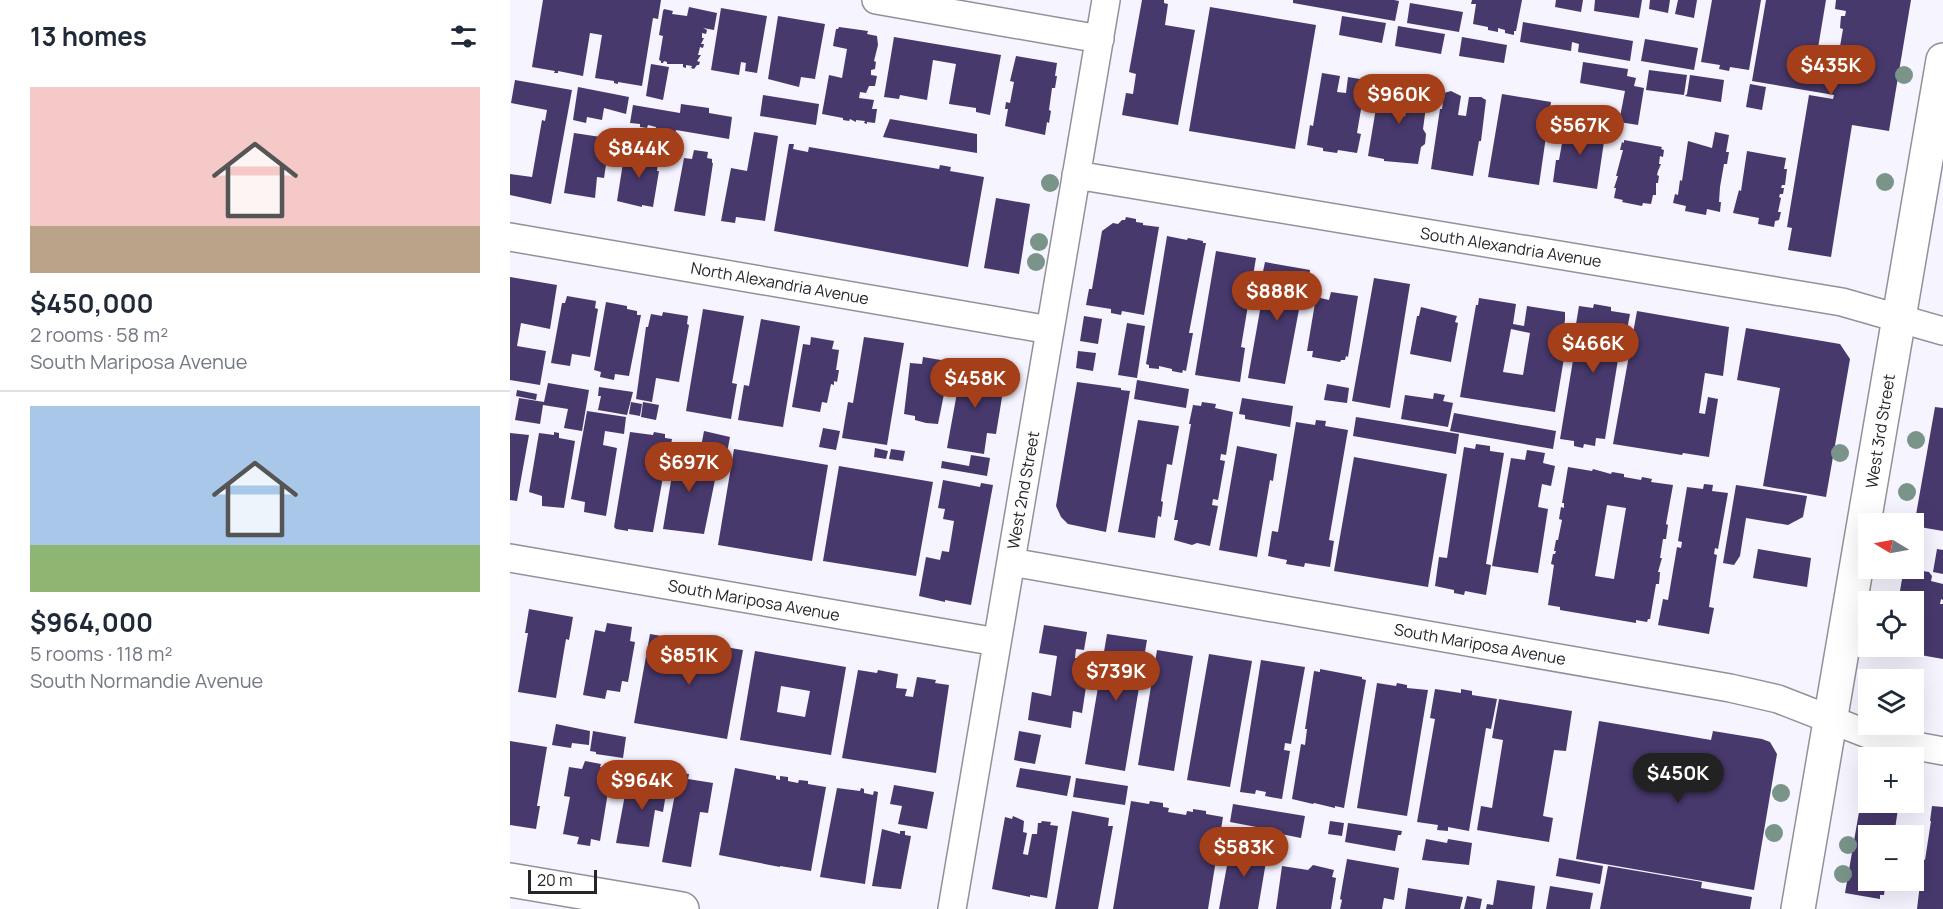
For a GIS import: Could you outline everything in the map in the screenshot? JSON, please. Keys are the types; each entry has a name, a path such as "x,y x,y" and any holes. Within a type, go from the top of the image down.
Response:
{"main road":[{"name":"West 3rd Street","path":"1798,909 1943,60"},
{"path":"510,880 682,909"}],"street":[{"path":"876,0 1100,39"},
{"name":"West 2nd Street","path":"952,909 1106,0"},
{"name":"South Alexandria Avenue","path":"1077,175 1842,302 1943,331"},
{"name":"North Alexandria Avenue","path":"510,237 1050,330"},
{"name":"South Mariposa Avenue","path":"510,558 997,642"},
{"name":"South Mariposa Avenue","path":"1011,562 1730,688 1778,699 1882,741 1943,751"}],"building":[{"path":"543,0 661,0 658,19 653,18 642,86 618,82 618,84 614,81 595,78 602,35 590,33 583,76 558,71 554,73 555,71 532,67"},
{"path":"1142,0 1164,0 1164,3 1168,4 1165,25 1195,30 1178,125 1122,115 1126,93 1133,94 1136,74 1129,72"},
{"path":"1293,0 1399,1 1395,21 1293,3"},
{"path":"1472,0 1522,0 1514,35 1498,28 1498,32 1473,24 1476,4 1471,4"},
{"path":"1556,0 1583,0 1581,12 1555,7"},
{"path":"1595,0 1642,0 1639,18 1594,11"},
{"path":"1650,0 1670,0 1668,13 1649,9"},
{"path":"1678,0 1697,0 1694,18 1675,14"},
{"path":"1712,0 1761,0 1749,70 1730,67 1729,71 1719,69 1720,65 1701,62"},
{"path":"1766,0 1826,0 1817,54 1838,58 1843,29 1840,28 1841,16 1845,16 1846,11 1835,9 1836,0 1911,0 1889,131 1852,125 1831,257 1788,250 1792,228 1787,227 1809,95 1833,99 1834,95 1752,81"},
{"path":"1410,3 1463,12 1459,32 1407,23"},
{"path":"689,7 717,13 714,30 703,28 707,30 706,34 702,33 702,38 704,38 701,44 704,44 703,48 700,47 698,55 701,55 697,61 700,62 699,65 694,69 691,68 692,66 683,67 683,64 667,64 664,61 661,63 659,60 663,36 659,35 664,9 673,11 672,14 687,16"},
{"path":"1210,7 1316,25 1295,149 1189,131"},
{"path":"721,8 767,16 757,73 745,71 746,63 741,62 739,75 711,70"},
{"path":"778,16 825,24 815,79 801,77 799,87 768,79"},
{"path":"1342,16 1386,23 1382,43 1339,35"},
{"path":"1523,22 1633,41 1630,61 1578,52 1579,44 1572,42 1571,51 1520,42"},
{"path":"1398,26 1445,34 1441,54 1395,46"},
{"path":"839,27 868,31 867,34 877,36 875,69 871,70 871,75 877,76 875,86 869,86 866,93 860,92 859,98 874,100 872,109 877,109 875,123 843,120 843,118 822,114 829,75 842,78 847,49 833,46 836,29"},
{"path":"894,37 1001,55 990,115 976,112 976,108 949,104 956,64 933,60 927,100 900,95 899,99 884,97"},
{"path":"1462,37 1507,45 1504,63 1459,56"},
{"path":"1645,39 1698,48 1694,70 1641,61"},
{"path":"1016,56 1057,63 1055,88 1052,88 1049,110 1051,111 1045,135 1005,126 1008,109 1005,109 1006,102 1010,103 1014,82 1010,81"},
{"path":"1583,62 1628,69 1627,76 1636,78 1634,86 1644,88 1638,125 1619,122 1625,91 1580,83"},
{"path":"651,64 669,67 663,100 646,96"},
{"path":"1649,70 1687,75 1684,95 1646,90"},
{"path":"1322,73 1340,76 1337,92 1346,93 1348,77 1366,80 1357,133 1361,134 1357,153 1338,150 1337,153 1323,151 1323,148 1307,145 1310,125 1313,126"},
{"path":"1690,75 1724,80 1721,102 1685,96"},
{"path":"515,80 572,90 551,204 510,195 510,174 532,177 542,120 545,121 547,110 511,103"},
{"path":"1380,84 1428,92 1423,129 1426,134 1425,144 1421,147 1418,164 1384,161 1384,159 1368,156","holes":["1398,96 1408,98 1405,116 1395,114"]},
{"path":"1750,84 1766,87 1762,110 1746,107"},
{"path":"578,87 629,97 626,114 604,108 602,120 587,117 586,123 573,120"},
{"path":"1451,91 1461,96 1458,115 1466,116 1469,97 1481,97 1486,100 1481,141 1479,141 1473,176 1431,169 1444,93"},
{"path":"1502,94 1551,102 1539,185 1488,177"},
{"path":"763,95 819,104 816,125 760,116"},
{"path":"681,104 709,108 709,113 732,117 729,139 676,130 675,135 655,132 656,127 648,125 647,128 640,127 640,124 630,123 633,105 680,113"},
{"path":"890,119 977,134 977,153 883,137"},
{"path":"1566,121 1606,128 1597,189 1553,182"},
{"path":"754,132 778,136 765,221 736,217 735,223 721,221 731,168 747,171"},
{"path":"1715,132 1729,135 1726,152 1729,152 1727,164 1724,164 1720,187 1720,212 1707,209 1706,215 1685,211 1686,206 1673,203 1675,194 1678,195 1680,180 1682,181 1688,141 1712,148"},
{"path":"574,133 614,139 611,159 607,158 604,178 597,177 595,198 564,193"},
{"path":"1624,140 1662,147 1661,149 1664,150 1663,157 1660,156 1659,164 1661,164 1657,175 1659,176 1658,183 1656,183 1656,195 1653,195 1651,204 1643,203 1642,206 1614,198 1618,176 1616,176 1623,150 1620,150"},
{"path":"789,144 794,144 793,149 808,152 809,147 939,169 940,165 951,167 950,171 984,177 968,267 774,231"},
{"path":"625,150 648,154 648,152 659,153 657,171 659,171 653,207 642,205 642,207 617,201"},
{"path":"694,150 708,152 707,158 712,159 713,163 705,216 674,211 684,158 692,159"},
{"path":"1747,151 1786,158 1785,185 1782,185 1783,194 1779,197 1781,198 1778,212 1781,212 1774,227 1758,224 1759,218 1733,213 1739,190 1741,191"},
{"path":"996,198 1030,204 1019,274 984,268"},
{"path":"1126,217 1136,219 1136,222 1143,223 1143,225 1159,227 1144,315 1122,311 1121,315 1111,313 1111,309 1086,305 1089,289 1092,289 1102,231 1113,223 1118,224 1125,220"},
{"path":"1167,236 1206,243 1189,333 1193,333 1186,371 1183,370 1182,373 1159,366 1159,369 1149,368 1146,364"},
{"path":"1216,251 1256,258 1241,347 1245,348 1240,382 1195,375"},
{"path":"1265,262 1310,270 1307,289 1303,288 1285,384 1248,378 1265,282 1261,281"},
{"path":"510,277 557,285 550,329 521,323 517,346 546,351 540,385 510,380"},
{"path":"1374,278 1410,284 1390,408 1352,401"},
{"path":"1331,292 1358,296 1348,357 1346,356 1345,360 1340,362 1312,357 1313,351 1307,351 1316,297 1329,300"},
{"path":"567,296 596,301 595,308 598,309 590,357 572,354 570,366 551,363 562,303 565,303"},
{"path":"1479,298 1516,304 1513,324 1524,326 1527,306 1565,312 1559,358 1564,358 1555,412 1460,397 1476,305 1478,305","holes":["1511,329 1530,333 1523,375 1503,372"]},
{"path":"606,302 627,306 627,309 637,311 637,315 641,315 629,376 615,374 614,380 600,377 601,372 594,370"},
{"path":"1594,304 1611,307 1611,311 1630,314 1627,330 1623,329 1605,439 1596,438 1595,446 1584,444 1583,448 1574,446 1574,441 1560,439 1579,324 1576,324 1579,306 1593,308"},
{"path":"1421,307 1457,316 1455,322 1458,323 1451,362 1410,354 1417,316 1419,316"},
{"path":"703,309 744,316 732,383 737,384 731,419 686,411"},
{"path":"1637,311 1729,327 1723,376 1705,373 1699,413 1705,414 1708,397 1718,399 1709,457 1613,444"},
{"path":"663,312 688,316 687,324 689,325 679,382 656,378 652,402 636,399 646,327 648,327 651,314 662,316"},
{"path":"1084,316 1102,319 1098,344 1080,341"},
{"path":"761,319 800,326 783,427 738,420 744,385 749,386"},
{"path":"1127,323 1145,326 1137,378 1118,375"},
{"path":"1746,328 1840,344 1850,359 1826,497 1763,486 1780,388 1737,380"},
{"path":"811,337 834,341 832,349 839,350 837,382 834,381 834,385 831,384 827,403 822,402 820,412 792,407 803,344 810,345"},
{"path":"864,337 904,343 887,445 842,438 848,402 853,403"},
{"path":"1078,351 1096,353 1093,371 1076,368"},
{"path":"923,357 947,361 946,384 938,424 915,420 915,416 904,414 910,363 922,364"},
{"path":"965,363 998,368 995,390 1003,391 996,434 987,433 984,454 947,448 962,365"},
{"path":"1137,380 1189,389 1186,408 1134,399"},
{"path":"1077,382 1130,391 1106,532 1068,524 1061,517 1056,506"},
{"path":"548,383 589,390 582,431 564,428 568,409 543,405 540,424 515,420 519,398 544,402"},
{"path":"1327,384 1349,388 1347,403 1324,400"},
{"path":"599,387 633,392 627,415 598,410 601,396 598,396"},
{"path":"517,390 537,394 536,400 516,396"},
{"path":"1434,393 1445,395 1443,401 1453,403 1448,427 1401,419 1405,395 1433,399"},
{"path":"1242,398 1293,406 1290,427 1245,419 1245,415 1239,414"},
{"path":"631,402 642,404 640,416 629,414"},
{"path":"643,402 659,405 656,420 641,417"},
{"path":"1202,402 1216,404 1215,408 1233,412 1226,455 1221,454 1220,460 1225,461 1218,500 1213,499 1212,505 1218,506 1210,546 1197,543 1192,545 1174,540 1178,520 1174,520 1191,424 1189,424 1193,405 1201,406"},
{"path":"1935,407 1943,408 1943,531 1924,528 1924,513 1916,513"},
{"path":"587,411 626,417 624,434 605,431 603,445 617,448 606,516 584,512 585,502 571,499"},
{"path":"1454,413 1556,431 1553,449 1450,431"},
{"path":"1356,417 1459,434 1456,454 1353,436"},
{"path":"1138,420 1179,426 1172,465 1167,464 1161,517 1158,516 1155,538 1118,532"},
{"path":"1316,420 1326,421 1325,426 1348,430 1329,540 1334,541 1330,567 1305,563 1304,567 1286,564 1287,560 1268,556 1272,531 1278,532 1296,422 1315,425"},
{"path":"823,428 840,431 836,450 819,447"},
{"path":"704,431 730,437 726,458 715,456 716,450 701,447"},
{"path":"554,432 559,433 559,438 575,441 564,508 542,506 542,496 529,492 539,433 554,435"},
{"path":"630,432 653,435 654,432 665,434 665,438 672,439 653,532 628,529 628,531 614,527"},
{"path":"510,433 529,435 517,501 510,500"},
{"path":"680,442 695,444 694,451 699,452 697,467 717,470 704,534 663,529 674,463 677,463"},
{"path":"1476,444 1490,446 1490,451 1504,453 1486,564 1491,565 1486,595 1465,591 1464,595 1454,593 1454,590 1435,586 1439,557 1447,558 1464,447 1475,449"},
{"path":"1237,446 1277,454 1273,481 1270,480 1257,557 1219,550"},
{"path":"875,448 888,451 886,459 874,457"},
{"path":"734,449 828,465 812,561 718,545"},
{"path":"891,449 905,451 903,461 889,459"},
{"path":"1527,450 1545,453 1543,463 1555,466 1551,486 1542,484 1538,507 1548,509 1538,573 1492,566 1511,458 1525,460"},
{"path":"971,455 990,458 987,476 941,468 942,461 969,466"},
{"path":"1354,457 1447,474 1428,587 1334,571"},
{"path":"839,466 933,482 916,576 823,561"},
{"path":"1568,467 1624,474 1624,477 1641,480 1642,477 1652,479 1651,482 1673,485 1666,524 1668,525 1666,539 1663,539 1660,558 1662,558 1658,572 1660,572 1659,584 1656,584 1650,619 1647,622 1636,620 1636,623 1560,610 1560,607 1548,605 1554,565 1551,564 1562,520 1559,519 1561,507 1564,508 1564,503 1562,503","holes":["1607,505 1626,508 1614,579 1595,576"]},
{"path":"943,480 980,487 981,483 993,485 971,605 919,596 926,557 940,560 942,551 949,552 954,521 943,519 945,509 938,508"},
{"path":"1704,484 1713,485 1712,491 1728,493 1718,549 1715,548 1714,554 1717,555 1709,607 1714,608 1709,634 1658,625 1663,599 1668,600 1677,547 1681,548 1682,542 1678,541 1687,487 1703,489"},
{"path":"1736,485 1807,496 1803,517 1788,525 1746,518 1740,556 1734,565 1723,563"},
{"path":"1758,549 1811,558 1807,587 1753,578"},
{"path":"1937,549 1943,550 1943,574 1933,572"},
{"path":"1924,571 1929,572 1932,576 1931,581 1943,584 1943,600 1941,599 1940,604 1943,604 1943,659 1924,656 1924,591 1900,591 1902,579 1924,579"},
{"path":"529,609 573,617 569,640 566,639 556,698 518,692 528,633 525,633"},
{"path":"607,623 632,627 630,641 635,642 628,682 622,681 620,692 607,690 605,699 583,695 595,630 605,632"},
{"path":"1044,625 1087,632 1084,650 1076,649 1075,658 1090,661 1082,713 1073,711 1071,728 1028,720 1032,692 1051,696 1057,656 1039,653"},
{"path":"650,634 743,650 727,739 634,723"},
{"path":"1107,634 1147,640 1125,771 1085,764"},
{"path":"1157,650 1193,656 1174,771 1138,765"},
{"path":"755,651 846,667 831,755 740,740","holes":["781,686 810,691 805,717 777,712"]},
{"path":"1209,654 1252,661 1230,787 1187,780"},
{"path":"1261,660 1305,667 1291,744 1285,743 1284,750 1290,751 1282,799 1265,796 1266,792 1256,790 1255,794 1240,792"},
{"path":"1320,669 1362,677 1366,680 1344,808 1292,799 1301,744 1305,745 1307,729 1305,729 1314,671 1320,672"},
{"path":"858,670 877,673 878,670 898,674 896,688 907,689 905,696 913,697 917,677 949,685 936,773 842,758"},
{"path":"1377,683 1396,686 1397,683 1407,685 1407,688 1428,690 1407,816 1357,808"},
{"path":"1435,689 1461,693 1461,689 1472,691 1472,695 1497,699 1491,729 1486,728 1469,831 1448,827 1448,831 1437,830 1438,825 1417,822 1435,719 1430,718"},
{"path":"1499,699 1572,711 1566,751 1554,750 1543,816 1553,818 1549,842 1477,830 1481,806 1492,808 1503,740 1492,738"},
{"path":"1599,721 1711,740 1713,731 1770,742 1777,754 1754,890 1576,859"},
{"path":"556,724 590,731 589,745 572,743 571,748 552,745"},
{"path":"593,731 626,737 623,758 590,751"},
{"path":"1019,731 1041,735 1035,764 1014,760"},
{"path":"510,741 547,747 537,806 540,806 536,829 510,825"},
{"path":"585,761 601,764 600,767 604,768 604,773 611,774 600,841 591,839 590,846 577,844 579,837 563,834 570,797 564,796 569,767 582,769"},
{"path":"735,768 776,776 776,779 780,780 780,776 788,777 788,781 798,783 799,780 808,781 808,784 826,787 811,871 719,855"},
{"path":"1020,768 1071,776 1067,796 1016,787"},
{"path":"656,772 669,775 663,812 655,810 649,847 616,843 627,784 652,788"},
{"path":"679,773 689,774 688,779 713,783 708,813 700,812 691,867 662,862"},
{"path":"1076,778 1128,786 1125,805 1073,797"},
{"path":"894,785 934,792 927,829 898,824 902,806 890,804"},
{"path":"837,788 860,791 861,788 864,789 864,793 873,795 874,791 878,792 865,884 820,877"},
{"path":"1131,801 1149,804 1150,801 1163,803 1163,807 1169,808 1168,812 1186,815 1187,811 1193,812 1193,809 1223,817 1208,909 1113,909"},
{"path":"1233,804 1305,816 1301,838 1230,822"},
{"path":"1932,806 1943,807 1943,909 1917,909 1919,891 1924,891 1924,860"},
{"path":"1072,811 1109,818 1108,826 1113,826 1098,909 1055,909"},
{"path":"1859,813 1897,813 1896,825 1858,825 1858,891 1885,891 1884,895 1880,895 1880,899 1845,893"},
{"path":"1013,816 1024,821 1023,832 1027,833 1023,854 1028,855 1032,834 1037,834 1038,823 1051,822 1050,825 1058,826 1047,898 992,889 1005,817 1012,819"},
{"path":"1330,821 1344,823 1342,836 1328,834"},
{"path":"1348,823 1402,831 1401,835 1398,835 1395,851 1345,842"},
{"path":"882,829 900,834 900,831 905,831 905,835 911,836 901,889 872,886"},
{"path":"1426,839 1447,843 1448,839 1472,843 1469,865 1422,860"},
{"path":"1231,844 1268,850 1258,909 1219,909"},
{"path":"1559,858 1603,866 1600,884 1556,876"},
{"path":"1347,859 1399,868 1394,900 1384,898 1382,909 1340,909"},
{"path":"1313,865 1334,870 1332,877 1336,878 1331,909 1276,909 1282,866 1308,870"},
{"path":"1608,866 1702,882 1701,888 1752,897 1750,909 1600,909"},
{"path":"1497,880 1535,886 1532,909 1486,909 1487,904 1493,905"},
{"path":"1550,886 1593,893 1590,909 1546,909"},
{"path":"1408,888 1463,897 1460,909 1405,909"},
{"path":"1467,896 1482,899 1480,909 1464,909"}]}
